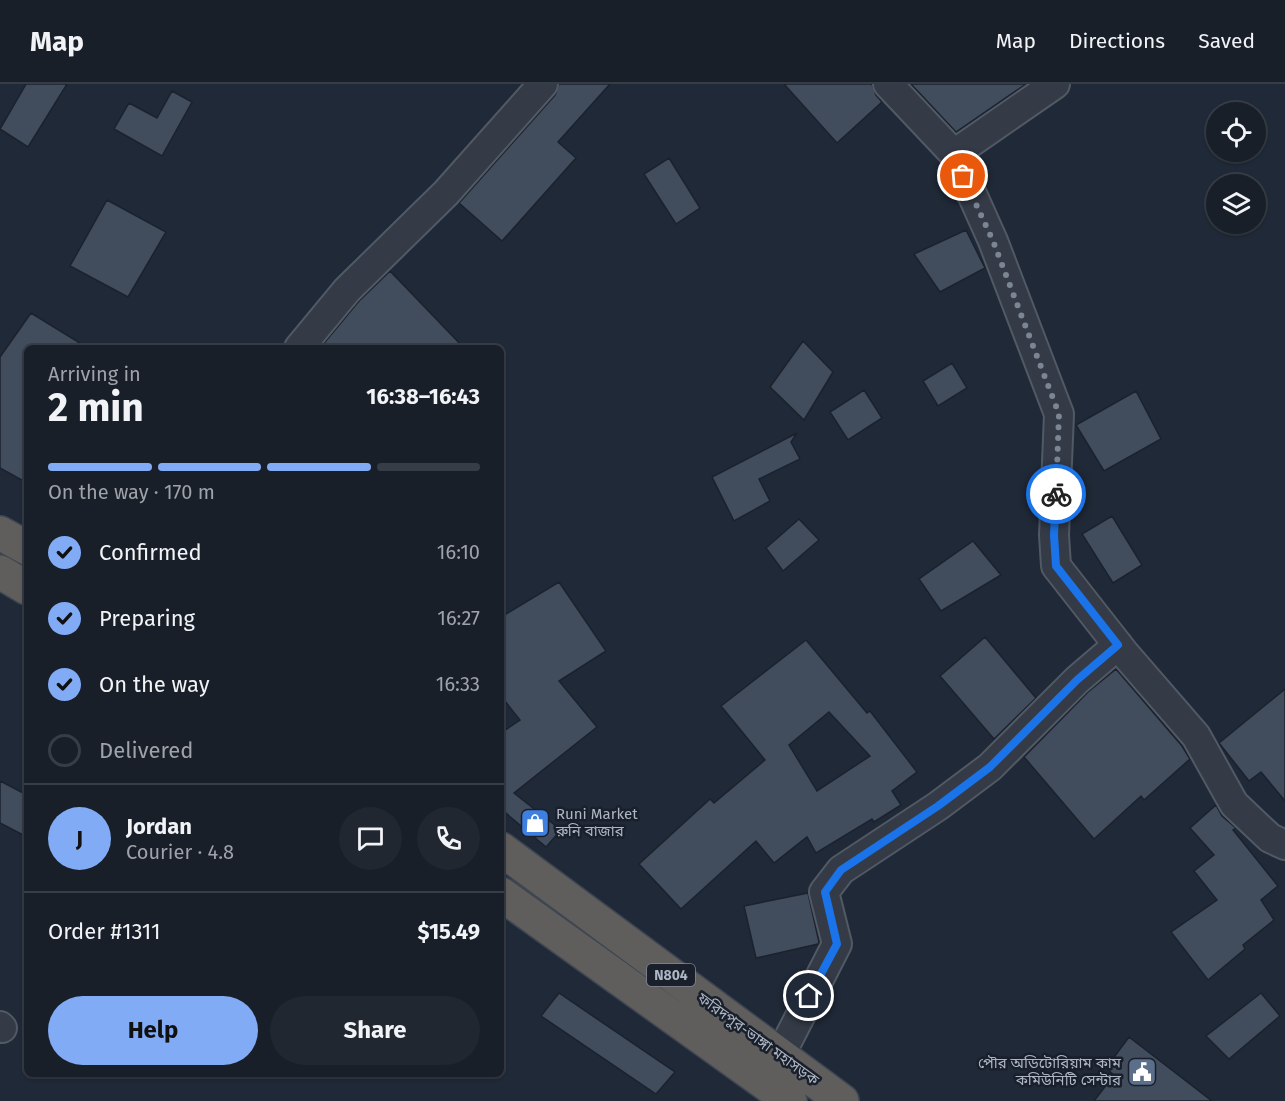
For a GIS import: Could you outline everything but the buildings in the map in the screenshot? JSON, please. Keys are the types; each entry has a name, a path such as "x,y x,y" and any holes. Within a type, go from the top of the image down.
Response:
{"highway":[{"path":"0,533 24,546"},
{"path":"0,572 24,586"},
{"name":"ফরিদপুর-ভাঙ্গা মহাসড়ক","path":"504,852 778,1080"},
{"name":"ফরিদপুর-ভাঙ্গা মহাসড়ক","path":"504,896 778,1080 842,1101"}],"street":[{"path":"301,345 347,290 446,193 543,84"},
{"path":"888,84 954,154 993,241 1059,414 1054,535 1056,566 1118,645 1196,736 1234,804 1270,838 1285,845"},
{"path":"954,154 1055,84"},
{"path":"778,1080 837,944 825,892 841,870 938,806 990,767 1077,680 1118,645"}],"way so far":[{"path":"963,176 993,241 1059,414 1056,494"}],"place":[{"name":"Runi Market রুনি বাজার","path":"535,823"},
{"name":"পৌর অডিটোরিয়াম কাম কমিউনিটি সেন্টার","path":"1142,1072"}],"route":[{"path":"809,996 837,944 825,892 841,870 938,806 990,767 1077,680 1118,645 1056,566 1054,535 1056,494"}]}
